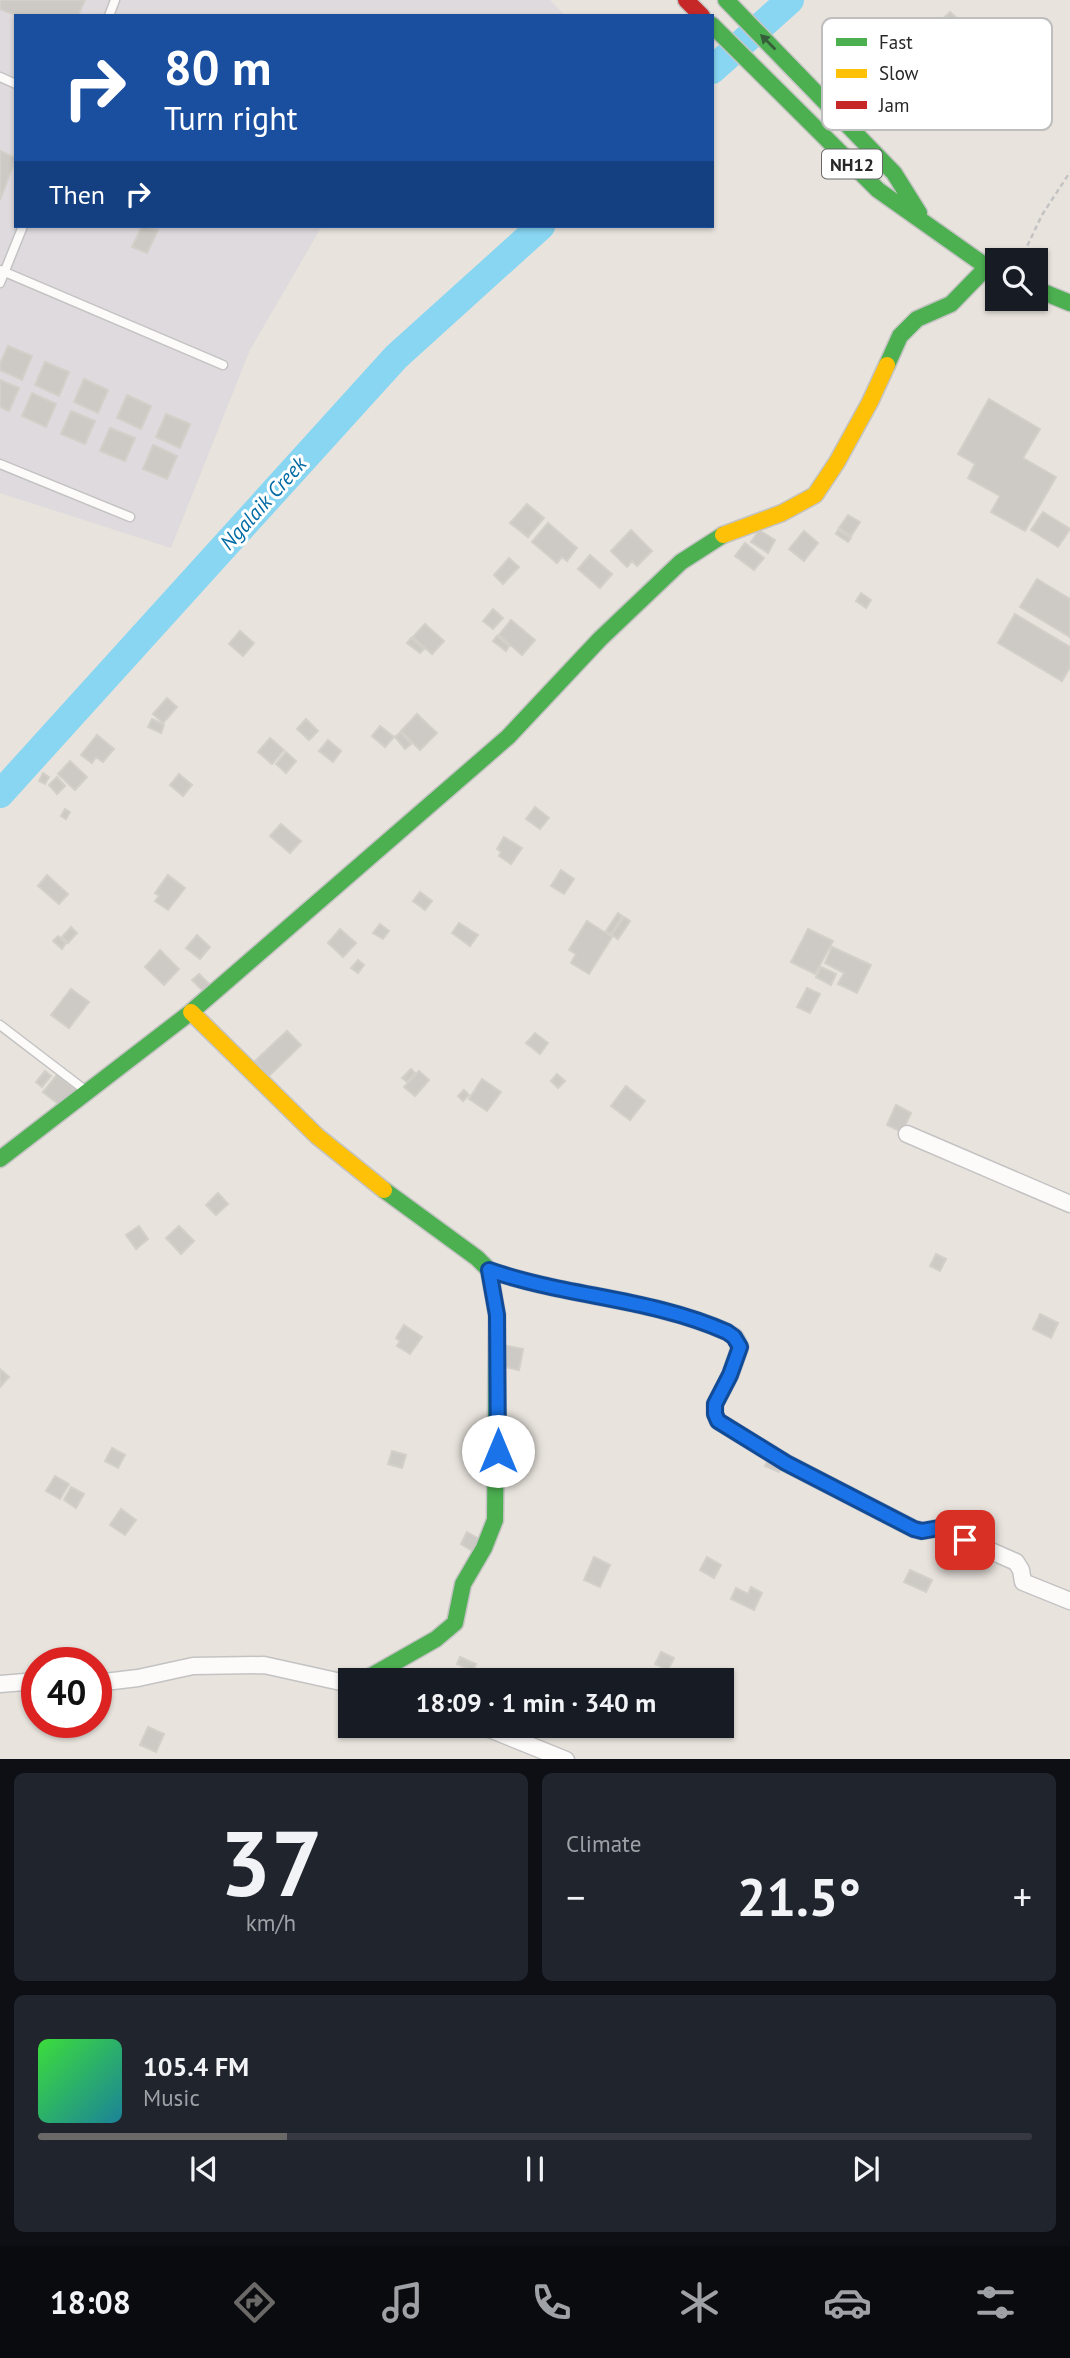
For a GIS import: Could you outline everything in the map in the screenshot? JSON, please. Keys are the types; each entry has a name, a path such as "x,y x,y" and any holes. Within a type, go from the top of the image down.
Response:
{"main road":[{"path":"686,0 700,14"},
{"name":"NH12","path":"726,0 822,97"},
{"name":"NH12","path":"714,27 878,191 985,264"},
{"name":"NH12","path":"853,130 894,173 922,219"},
{"path":"0,1159 191,1012 508,737 600,639 681,562 724,535 782,513 815,495 837,462 863,414 900,336 917,319 951,304 985,275"},
{"path":"1048,294 1070,303"},
{"path":"191,1012 317,1136 489,1270 497,1315 498,1461 495,1520 484,1548 463,1584 455,1623 436,1639 386,1668"}],"street":[{"path":"907,1134 1070,1205"},
{"path":"489,1270 524,1282 585,1292 675,1313 727,1332 740,1347 715,1404 718,1421 786,1463 914,1529 922,1531 939,1528 1016,1562 1023,1582 1070,1601"},
{"path":"112,1681 193,1666 264,1665 338,1681"},
{"path":"0,1684 21,1682"},
{"path":"513,1738 566,1759"}],"lane":[{"path":"0,283 2,271 22,228"},
{"path":"2,271 223,365"},
{"path":"0,464 130,517"},
{"path":"0,1025 88,1091"}],"path":[{"path":"1026,248 1042,215 1070,172"}],"shaded area":[{"path":"0,0 550,0 563,14 14,14 14,228 321,228 250,350 171,548 0,493"}],"building":[{"path":"0,0 85,0 79,14 14,15 0,9"},
{"path":"950,12 957,18 943,18"},
{"path":"0,151 14,157 14,163 0,200"},
{"path":"141,228 158,230 147,253 132,247"},
{"path":"8,346 32,356 22,380 0,370"},
{"path":"45,362 69,372 59,396 35,385"},
{"path":"84,379 108,390 98,413 74,402"},
{"path":"0,380 19,388 9,411 0,407"},
{"path":"32,393 56,404 46,427 22,416"},
{"path":"127,395 151,406 141,429 117,418"},
{"path":"989,399 1040,429 1023,458 1056,477 1025,531 991,512 1000,496 968,478 975,464 958,454"},
{"path":"71,411 95,421 85,444 61,434"},
{"path":"166,414 190,424 180,448 156,437"},
{"path":"110,428 135,438 125,461 100,451"},
{"path":"153,445 177,456 167,479 143,469"},
{"path":"527,504 544,518 528,537 510,523"},
{"path":"1043,512 1070,529 1058,547 1031,530"},
{"path":"848,515 860,522 851,536 839,528"},
{"path":"548,523 577,548 567,561 562,557 557,563 532,542"},
{"path":"631,530 652,551 637,566 632,561 627,567 611,551"},
{"path":"759,530 775,540 768,553 751,542"},
{"path":"838,530 851,538 848,542 836,534"},
{"path":"804,531 818,543 804,561 789,549"},
{"path":"745,543 764,558 754,570 735,556"},
{"path":"590,555 612,574 600,588 578,569"},
{"path":"509,558 519,567 503,584 494,575"},
{"path":"1037,579 1070,599 1070,637 1020,607"},
{"path":"861,593 871,600 866,608 856,601"},
{"path":"493,609 503,618 493,629 483,621"},
{"path":"1015,614 1070,647 1070,667 1062,681 998,643"},
{"path":"511,620 535,640 522,655 499,635"},
{"path":"425,624 444,641 432,654 413,637"},
{"path":"240,631 254,643 243,656 229,644"},
{"path":"497,636 509,646 506,651 493,641"},
{"path":"411,638 424,649 420,653 407,643"},
{"path":"167,698 177,707 163,723 153,714"},
{"path":"417,714 437,733 420,750 401,731"},
{"path":"152,719 164,725 161,733 148,727"},
{"path":"306,719 318,731 309,740 297,729"},
{"path":"380,726 394,737 385,747 372,736"},
{"path":"401,732 411,744 405,749 395,737"},
{"path":"97,735 114,749 103,762 96,757 92,763 81,755"},
{"path":"270,738 284,750 272,764 258,752"},
{"path":"328,740 341,751 333,762 319,751"},
{"path":"286,752 296,761 286,773 276,764"},
{"path":"70,761 87,777 75,790 58,774"},
{"path":"43,773 49,777 45,784 39,781"},
{"path":"179,774 192,785 183,796 170,785"},
{"path":"57,777 65,786 57,794 49,785"},
{"path":"535,807 549,818 540,829 526,819"},
{"path":"65,809 70,812 66,819 61,816"},
{"path":"281,824 301,841 290,853 270,836"},
{"path":"504,837 522,848 511,864 499,856 501,852 497,849"},
{"path":"561,870 574,879 564,894 551,886"},
{"path":"47,875 68,894 59,904 38,886"},
{"path":"168,875 185,888 168,910 155,901 159,896 155,893"},
{"path":"420,892 432,901 425,910 413,901"},
{"path":"618,913 622,916 611,934 606,931"},
{"path":"624,917 630,921 618,939 612,935"},
{"path":"587,921 612,937 589,974 571,963 576,954 569,950"},
{"path":"459,923 478,935 470,946 452,933"},
{"path":"380,924 389,931 383,939 373,933"},
{"path":"71,927 77,933 68,943 62,937"},
{"path":"340,929 356,943 343,957 328,943"},
{"path":"808,929 833,941 815,974 791,962"},
{"path":"197,935 210,947 200,959 186,948"},
{"path":"58,936 66,943 62,949 53,941"},
{"path":"832,947 871,965 857,993 838,984 844,973 825,963"},
{"path":"160,950 179,969 164,985 145,967"},
{"path":"358,960 364,965 358,973 351,968"},
{"path":"821,967 836,974 831,985 816,977"},
{"path":"199,974 211,986 204,992 192,980"},
{"path":"807,988 820,994 810,1013 797,1007"},
{"path":"71,989 89,1002 69,1028 51,1015"},
{"path":"287,1031 301,1045 269,1076 255,1061"},
{"path":"535,1033 548,1043 540,1054 526,1043"},
{"path":"411,1069 415,1073 407,1082 402,1078"},
{"path":"45,1071 51,1076 42,1087 36,1082"},
{"path":"419,1071 429,1080 415,1096 404,1087"},
{"path":"557,1074 565,1081 558,1088 551,1081"},
{"path":"57,1075 76,1090 62,1107 43,1092"},
{"path":"482,1079 501,1092 487,1111 469,1099"},
{"path":"626,1086 645,1101 630,1120 611,1106"},
{"path":"464,1090 469,1095 463,1101 458,1096"},
{"path":"896,1105 911,1113 902,1132 887,1125"},
{"path":"218,1193 228,1204 216,1215 206,1205"},
{"path":"139,1226 148,1239 136,1249 126,1235"},
{"path":"179,1226 194,1241 181,1254 166,1238"},
{"path":"936,1254 946,1259 940,1271 930,1266"},
{"path":"1040,1314 1058,1323 1051,1338 1033,1329"},
{"path":"404,1325 422,1337 410,1354 397,1346 400,1341 396,1338"},
{"path":"503,1345 523,1349 519,1370 500,1366"},
{"path":"0,1369 9,1377 0,1387"},
{"path":"112,1448 125,1455 118,1468 105,1461"},
{"path":"392,1451 406,1455 402,1468 388,1464"},
{"path":"770,1456 783,1462 779,1472 765,1466"},
{"path":"55,1476 69,1484 60,1499 46,1491"},
{"path":"71,1487 84,1494 76,1508 64,1500"},
{"path":"121,1509 136,1520 125,1535 110,1525"},
{"path":"467,1532 481,1540 474,1552 461,1544"},
{"path":"594,1557 610,1565 600,1587 584,1580"},
{"path":"707,1557 721,1565 714,1578 700,1570"},
{"path":"910,1570 932,1580 926,1592 904,1582"},
{"path":"751,1587 762,1593 754,1610 731,1599 736,1588 748,1594"},
{"path":"661,1652 674,1658 669,1668 655,1664"},
{"path":"460,1657 476,1664 474,1668 466,1668 457,1664"},
{"path":"148,1727 164,1734 156,1752 140,1745"}],"waterway":[{"name":"Ngalaik Creek","path":"714,68 790,0"},
{"name":"Ngalaik Creek","path":"0,794 396,357 539,228"}],"traffic: fast":[{"path":"726,0 822,99"},
{"path":"714,27 878,190 985,266"},
{"path":"852,130 894,173 919,213"},
{"path":"887,365 900,336 917,319 951,304 985,269"},
{"path":"1048,294 1070,303"},
{"path":"0,1159 191,1012 508,737 600,639 681,562 723,535"},
{"path":"384,1190 477,1258 489,1270 497,1315 495,1520 484,1548 463,1584 455,1623 436,1639 385,1668"}],"traffic: slow":[{"path":"723,535 782,513 815,495 837,462 887,365"},
{"path":"191,1012 317,1136 384,1190"}],"traffic: jam":[{"path":"686,0 700,14"}],"route":[{"path":"498,1451 497,1315 489,1270 524,1282 585,1292 675,1313 727,1332 740,1347 715,1404 718,1421 786,1463 914,1529 922,1531 939,1528 965,1540"}]}
